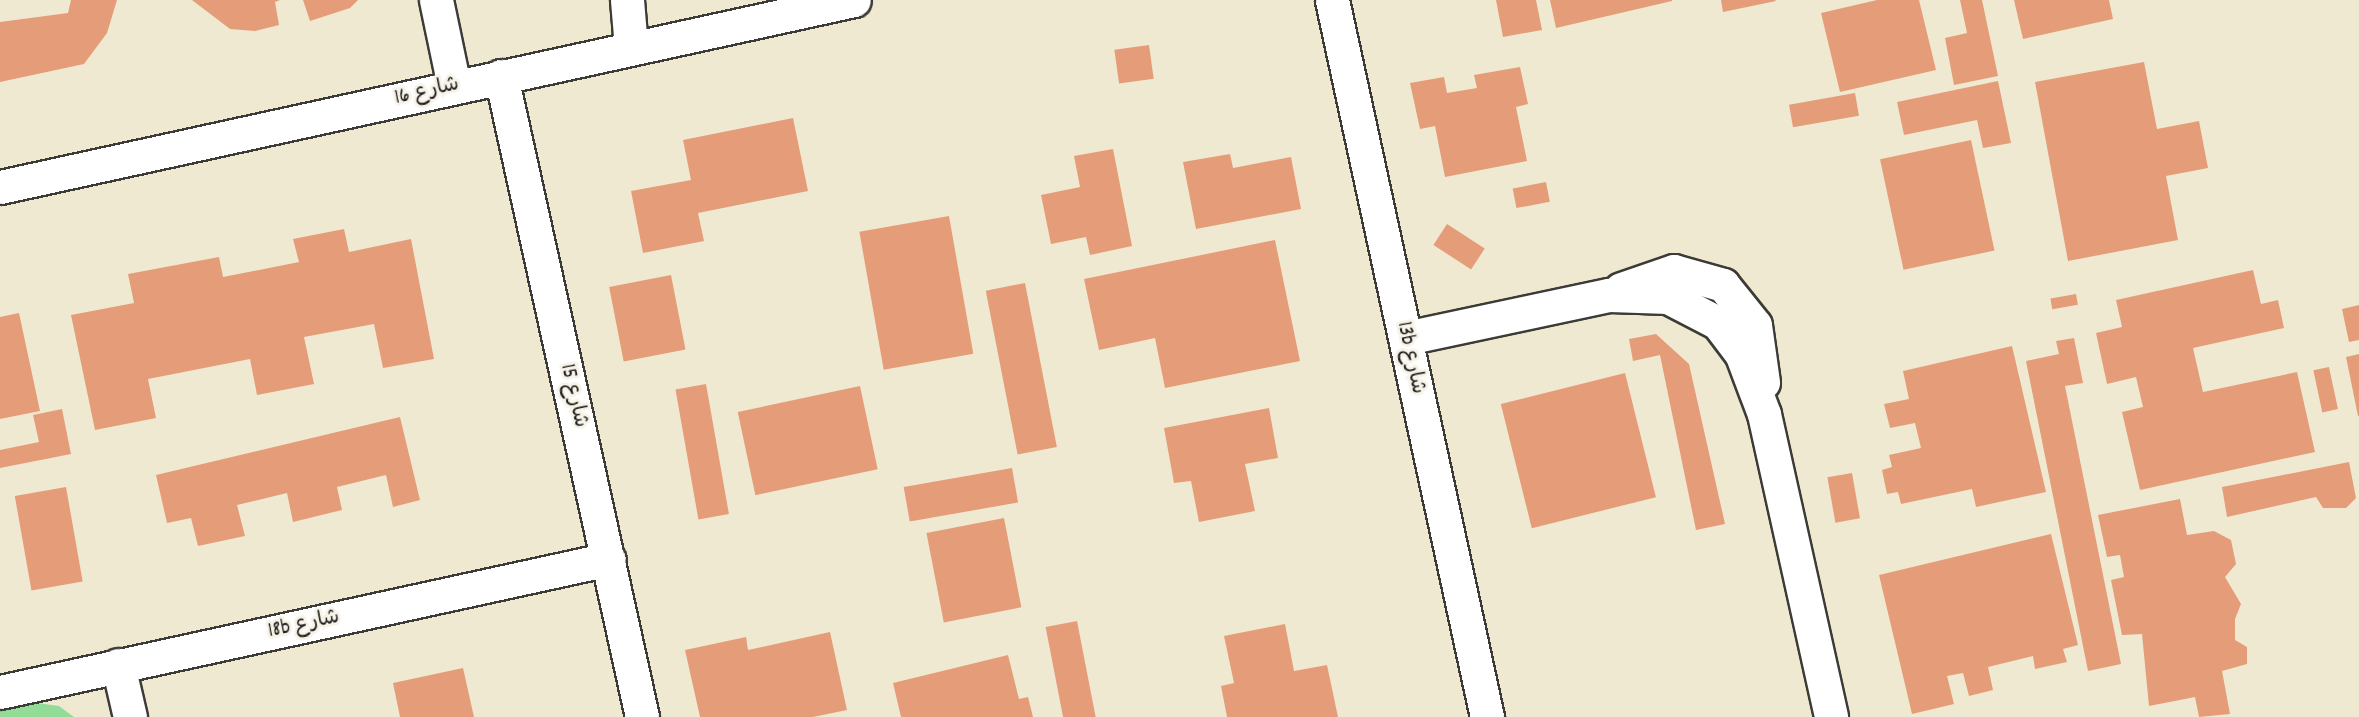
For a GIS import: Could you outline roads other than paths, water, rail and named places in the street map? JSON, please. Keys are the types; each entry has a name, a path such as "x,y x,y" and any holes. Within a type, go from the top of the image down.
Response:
{"street":[{"path":"436,0 454,86"},
{"path":"627,0 631,48"},
{"name":"شارع 16","path":"0,187 631,48 799,6 854,0"},
{"name":"13b شارع","path":"1332,0 1487,717"},
{"name":"شارع 15","path":"501,76 642,717"},
{"path":"1406,338 1609,295 1668,297 1718,323 1741,353 1764,414 1831,717"},
{"name":"18b شارع","path":"0,692 609,560"},
{"path":"118,666 130,717"}]}
